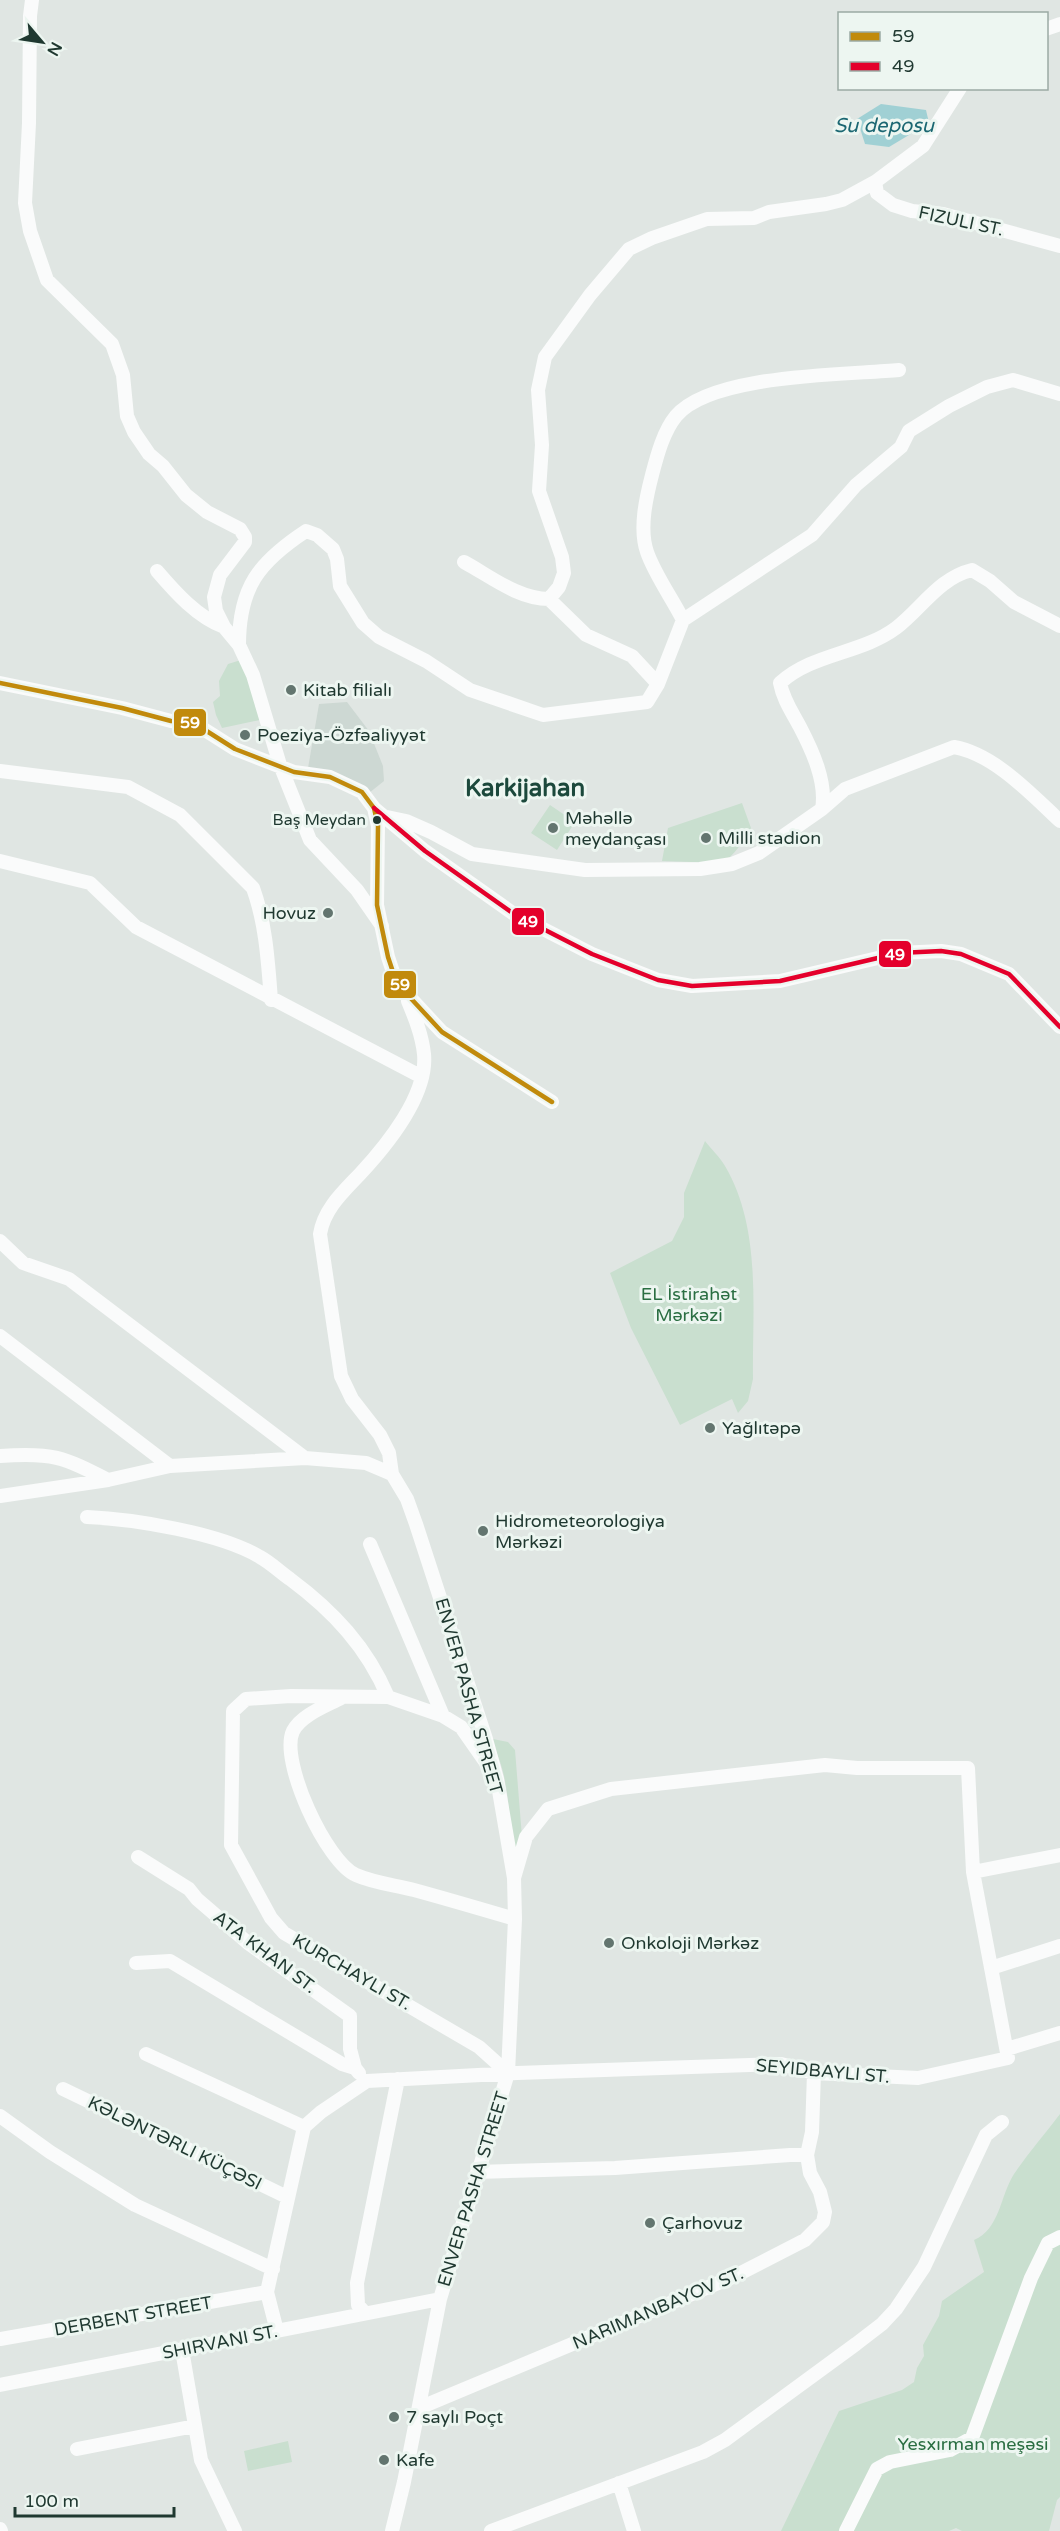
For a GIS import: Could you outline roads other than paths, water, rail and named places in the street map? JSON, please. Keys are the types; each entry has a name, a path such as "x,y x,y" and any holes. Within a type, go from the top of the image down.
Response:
{"street":[{"path":"32,0 25,203 30,231 47,280 112,344 123,375 127,416 134,432 149,454 163,466 186,495 207,512 240,529 245,537 245,542 220,575 216,587 216,611 224,627 239,645 253,675 280,765 310,840 357,890 382,926"},
{"path":"549,599 559,587 564,573 562,557 539,491 542,445 538,390 545,357 590,295 629,249 652,237 707,219 754,218 769,212 826,204 842,200 875,182 923,146 959,90"},
{"name":"FIZULI ST.","path":"875,182 877,193 893,205 912,212 943,214 1060,246"},
{"path":"683,620 646,551 644,525 654,468 665,434 675,417 691,402 707,395 754,382 899,370"},
{"path":"239,645 242,610 253,580 262,566 306,531 317,535 333,549 337,559 340,586 363,623 379,637 426,661 470,690 543,715 647,702 658,684 683,620 813,535 856,485 901,447 909,431 949,406 987,387 1013,380 1060,394"},
{"path":"464,562 513,591 549,599 586,635 632,656 658,684"},
{"path":"822,809 825,795 810,747 782,694 780,683 809,664 860,647 883,636 897,627 919,604 956,575 972,570 990,581 1014,602 1060,626"},
{"path":"157,571 180,596 213,623 224,627"},
{"path":"0,683 122,708 171,722 194,723 235,749 270,763 294,772 330,777 346,783 368,796 380,812 425,851 514,914 591,954 658,980 692,986 780,981 872,958 899,953 941,951 962,954 1009,974 1060,1027"},
{"path":"380,812 423,828 472,854 585,870 688,869 732,864 759,852 822,809 846,789 954,747 968,749 989,759 1060,821"},
{"path":"0,771 128,787 180,815 253,888 266,947 271,1000"},
{"path":"0,861 90,883 136,927 271,1000 422,1077 424,1056 418,1024 404,991 394,975 377,905 380,812"},
{"path":"404,991 442,1032 552,1102"},
{"name":"ENVER PASHA STREET","path":"392,2531 440,2299 508,2073 514,1919 514,1878 497,1779 407,1499 392,1474 389,1453 380,1435 348,1391 337,1359 320,1234 323,1220 334,1202 390,1138 410,1106 422,1077"},
{"path":"0,1241 23,1263 69,1279 305,1458"},
{"path":"0,1336 170,1466"},
{"path":"0,1344 21,1353"},
{"path":"0,1456 27,1454 64,1458 108,1480"},
{"path":"0,1496 108,1480 170,1466 305,1458 366,1463 392,1474"},
{"path":"87,1517 113,1518 203,1535 261,1557 333,1614 367,1655 388,1697"},
{"path":"370,1544 443,1716 460,1727 497,1779"},
{"name":"KURCHAYLI ST.","path":"443,1716 388,1697 291,1696 246,1700 233,1711 231,1845 271,1918 284,1933 479,2047 508,2073"},
{"path":"343,1697 298,1722 292,1732 290,1742 296,1777 305,1803 334,1855 354,1875 514,1919"},
{"path":"514,1878 526,1837 548,1809 611,1789 825,1765 856,1768 968,1768 973,1872 1007,2049 1060,2033"},
{"path":"973,1872 1060,1855"},
{"name":"ATA KHAN ST.","path":"138,1857 189,1889 197,1899 248,1943 350,2016 350,2049 355,2068"},
{"path":"991,1968 1060,1946"},
{"path":"136,1963 170,1961 342,2064 355,2068 367,2081 321,2112 304,2127 267,2292 277,2331"},
{"name":"SEYIDBAYLI ST.","path":"367,2081 508,2073 781,2064 814,2073 918,2078 1008,2058 1007,2049"},
{"path":"146,2054 304,2127"},
{"name":"NARIMANBAYOV ST.","path":"419,2408 735,2276 805,2240 823,2222 825,2212 820,2192 810,2173 807,2156 812,2132 814,2073"},
{"path":"365,2313 358,2305 357,2283 398,2079"},
{"name":"KƏLƏNTƏRLI KÜÇƏSI","path":"63,2089 287,2197"},
{"path":"0,2116 50,2152 135,2205 273,2269"},
{"path":"491,2531 703,2452 725,2440 882,2324 903,2300 924,2267 986,2135 1002,2122"},
{"path":"477,2172 615,2168 790,2155 807,2156"},
{"path":"846,2531 877,2469 890,2462 950,2450 972,2438 1031,2278 1047,2243 1060,2237"},
{"name":"DERBENT STREET","path":"0,2339 267,2292"},
{"name":"SHIRVANI ST.","path":"0,2385 440,2299"},
{"path":"182,2350 201,2460 236,2531"},
{"path":"77,2449 195,2426"},
{"path":"619,2483 633,2531"}],"water":[{"name":"Su deposu","path":"881,104 926,110 929,123 889,147 865,144 857,119"}],"place":[{"name":"Kitab filialı","path":"291,690"},
{"name":"Poeziya-Özfəaliyyət","path":"245,735"},
{"name":"Baş Meydan","path":"377,820"},
{"name":"Məhəllə meydançası","path":"553,828"},
{"name":"Milli stadion","path":"706,838"},
{"name":"Hovuz","path":"328,913"},
{"name":"Yağlıtəpə","path":"710,1428"},
{"name":"Hidrometeorologiya Mərkəzi","path":"483,1531"},
{"name":"Onkoloji Mərkəz","path":"609,1943"},
{"name":"Çarhovuz","path":"650,2223"},
{"name":"7 saylı Poçt","path":"394,2417"},
{"name":"Kafe","path":"384,2460"}],"district":[{"name":"Karkijahan","path":"525,788"}],"park label":[{"name":"EL İstirahət Mərkəzi","path":"689,1304"},
{"name":"Yesxırman meşəsi","path":"973,2444"}]}
